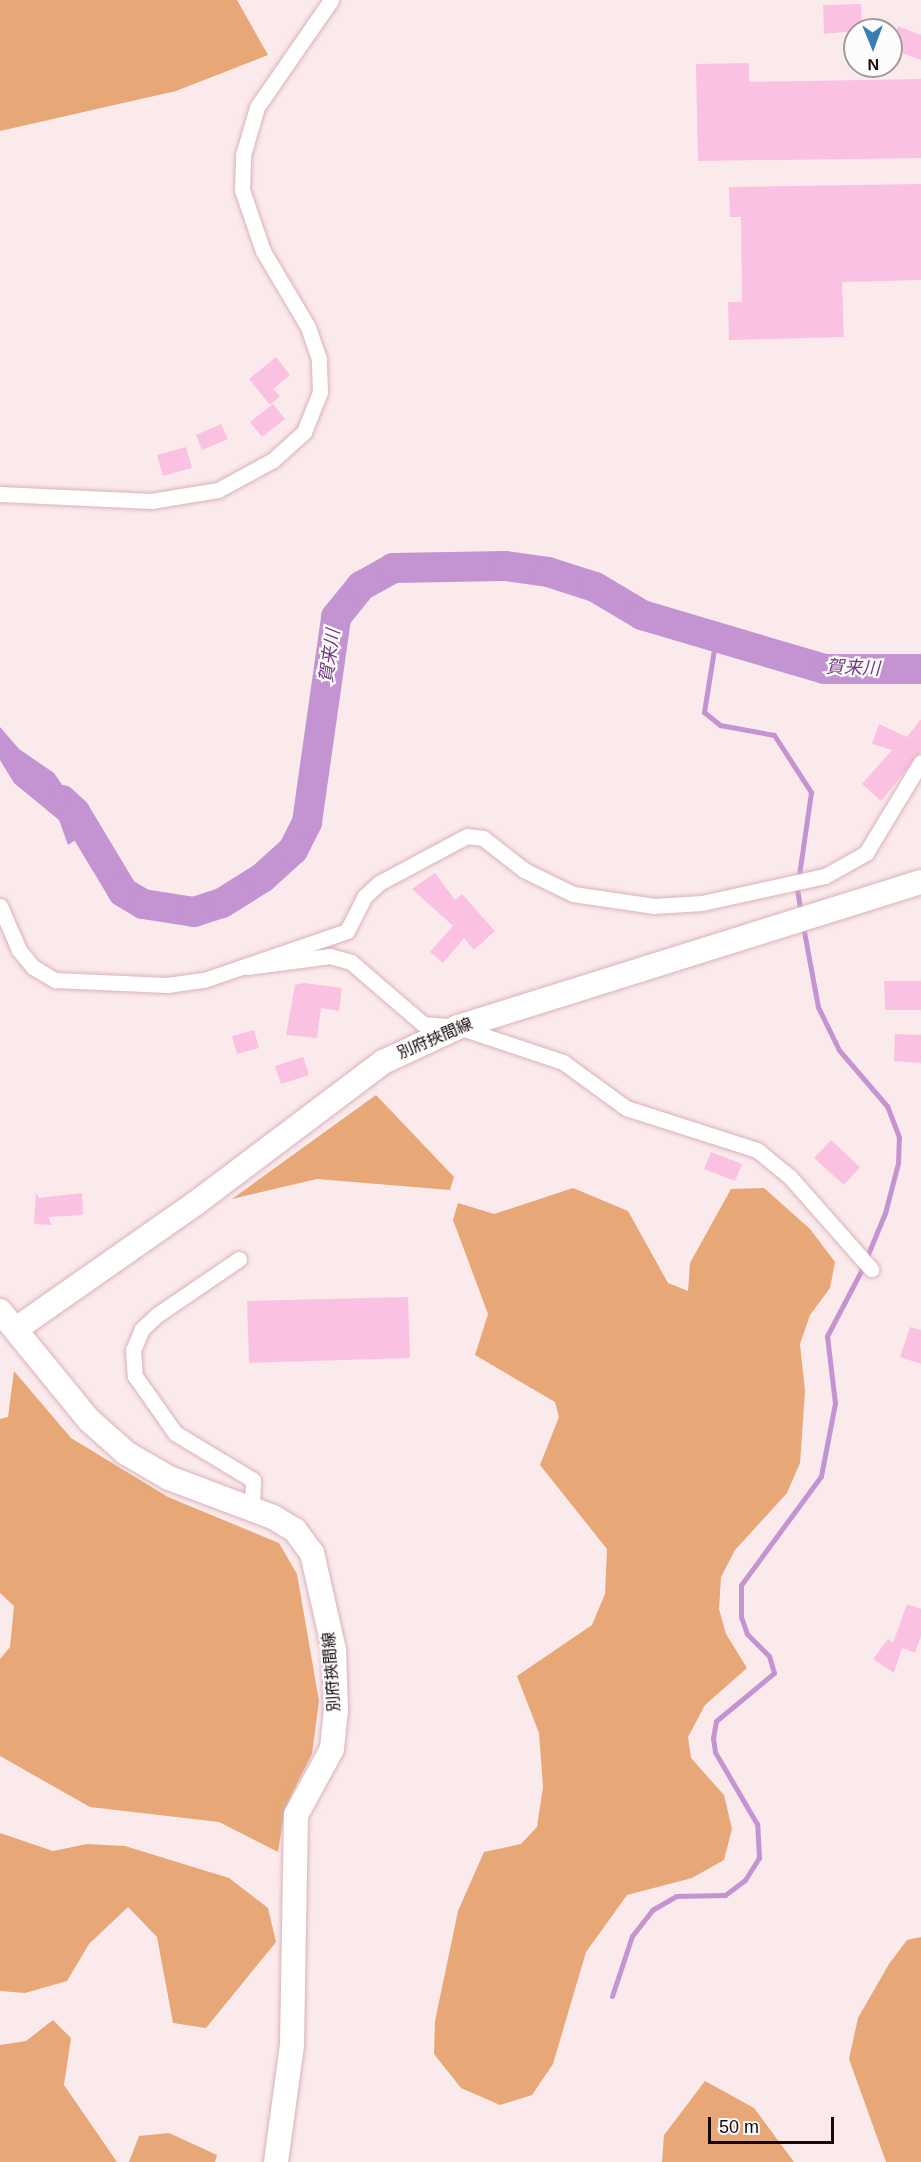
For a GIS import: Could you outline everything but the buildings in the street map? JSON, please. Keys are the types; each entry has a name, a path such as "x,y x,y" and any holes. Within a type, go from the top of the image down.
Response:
{"main road":[{"name":"別府挾間線","path":"16,1329 196,1203 383,1062 458,1027 921,882"},
{"name":"別府挾間線","path":"0,1311 89,1420 126,1453 169,1478 252,1507 295,1530 312,1553 333,1650 336,1710 332,1749 296,1815 292,2045 276,2162"}],"street":[{"path":"0,494 151,501 218,490 273,460 304,432 320,392 319,359 308,327 262,251 242,190 243,155 257,107 331,0"},
{"path":"0,906 19,950 33,967 56,980 167,985 238,968 347,931 364,897 379,883 467,836 483,838 551,886 654,906 702,903 825,876 866,853 921,762"},
{"path":"238,968 330,956 351,962 423,1024 458,1027 563,1062 626,1108 666,1125 757,1150 790,1177 872,1269"},
{"path":"239,1259 157,1315 142,1329 133,1350 135,1376 175,1433 253,1480 252,1507"}],"shaded area":[{"path":"0,0 237,0 268,55 176,91 0,131"},
{"path":"0,727 19,749 54,773 92,829 68,845 59,820 14,783 0,760"},
{"path":"376,1095 454,1177 450,1190 317,1179 232,1199"},
{"path":"573,1188 628,1211 668,1283 688,1291 690,1263 731,1189 764,1188 810,1229 835,1262 830,1288 810,1315 800,1344 805,1391 800,1463 787,1493 735,1550 721,1577 719,1609 726,1634 747,1668 705,1705 688,1737 691,1758 724,1795 732,1829 724,1860 692,1878 627,1895 586,1952 553,2064 532,2095 500,2105 461,2088 434,2054 435,2021 458,1911 484,1852 521,1844 537,1827 543,1787 539,1733 517,1676 592,1625 605,1594 607,1549 540,1465 559,1417 555,1402 475,1355 488,1314 453,1220 458,1203 494,1214"},
{"path":"14,1371 71,1438 168,1497 279,1543 297,1574 319,1701 312,1754 285,1808 278,1852 219,1822 90,1807 0,1756 0,1659 10,1647 14,1606 0,1593 0,1419 8,1417"},
{"path":"0,1833 53,1851 87,1844 125,1846 229,1878 268,1908 276,1942 206,2028 173,2023 157,1937 128,1907 89,1944 67,1981 25,1993 0,1991"},
{"path":"921,1937 921,2162 886,2162 849,2059 858,2018 889,1964 907,1940"},
{"path":"53,2020 71,2038 64,2085 117,2162 0,2162 0,2045 26,2041"},
{"path":"705,2081 754,2108 794,2162 662,2162 664,2135"},
{"path":"169,2133 217,2155 215,2162 129,2162 139,2136"}],"waterway":[{"name":"賀来川","path":"62,800 75,812 123,892 143,904 194,912 222,903 262,878 293,850 307,822 336,617 361,586 393,568 505,566 548,572 595,587 642,615 824,669 921,669"},
{"path":"716,637 704,712 720,725 774,735 811,792 797,889 801,914"},
{"path":"612,1996 632,1936 652,1910 676,1896 725,1895 745,1880 759,1858 757,1824 715,1752 713,1738 716,1721 774,1673 769,1656 747,1634 741,1617 741,1585 821,1476 835,1403 827,1336 861,1271 885,1213 898,1163 899,1137 887,1106 839,1050 818,1007 803,926"}]}
